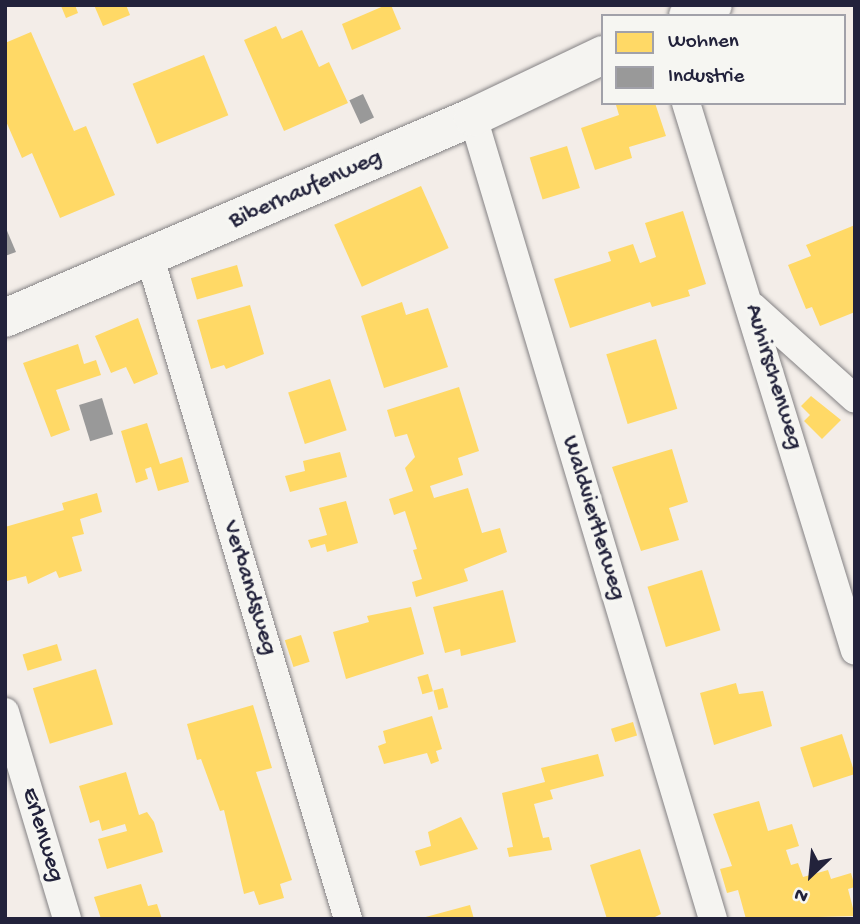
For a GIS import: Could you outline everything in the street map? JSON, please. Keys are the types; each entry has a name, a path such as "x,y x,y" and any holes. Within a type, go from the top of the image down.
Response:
{"main road":[{"path":"693,14 713,5"},
{"name":"Biberhaufenweg","path":"5,318 473,117 601,56"}],"street":[{"name":"Auhirschenweg","path":"687,105 752,306 855,651"},
{"name":"Waldviertlerweg","path":"473,117 713,919"},
{"name":"Verbandsweg","path":"150,258 348,919"},
{"path":"752,306 855,399"},
{"name":"Erlenweg","path":"5,712 67,919"}],"building: Wohnen":[{"path":"75,5 78,13 66,18 61,6"},
{"path":"94,5 126,5 130,15 103,26"},
{"path":"391,5 401,29 352,50 342,24"},
{"path":"276,26 282,39 302,30 319,67 329,62 348,103 284,131 244,40"},
{"path":"31,32 74,131 86,126 115,195 60,218 32,153 22,158 5,119 5,43"},
{"path":"204,55 228,115 157,144 133,84"},
{"path":"616,105 656,105 666,136 629,147 632,158 595,170 581,128 619,115"},
{"path":"567,146 580,188 543,199 530,157"},
{"path":"421,186 449,248 362,287 334,225"},
{"path":"683,211 706,284 688,290 690,296 652,307 650,302 570,328 554,279 611,261 608,252 633,244 640,263 656,257 645,223"},
{"path":"855,225 855,312 820,326 812,307 806,309 788,265 811,256 806,245"},
{"path":"237,265 243,286 197,299 191,278"},
{"path":"402,302 406,315 428,308 448,367 384,388 361,316"},
{"path":"250,305 264,354 226,369 224,365 211,369 197,320"},
{"path":"138,318 158,374 134,384 126,367 111,373 95,336"},
{"path":"656,339 677,409 628,424 606,354"},
{"path":"78,344 84,364 96,360 101,375 56,390 70,430 51,437 23,363"},
{"path":"330,379 347,430 305,444 288,393"},
{"path":"459,387 479,451 458,458 463,475 430,486 434,498 468,488 482,533 500,528 507,552 464,569 468,581 416,597 412,582 422,579 413,550 417,549 405,511 394,515 389,499 413,491 405,468 415,457 407,434 395,437 387,410"},
{"path":"811,396 841,420 822,439 804,421 810,415 801,406"},
{"path":"147,423 160,464 182,457 189,482 158,491 151,467 145,469 148,479 136,483 121,431"},
{"path":"672,449 688,502 669,508 679,540 641,551 612,467"},
{"path":"340,452 347,477 290,492 285,476 305,471 303,461"},
{"path":"97,493 102,512 80,519 84,534 72,537 82,571 59,578 56,571 28,584 26,576 7,581 5,527 64,510 62,503"},
{"path":"346,501 358,543 327,552 325,544 311,548 308,540 327,535 319,508"},
{"path":"702,570 720,630 666,647 647,587"},
{"path":"503,590 516,642 461,656 460,649 445,653 433,607"},
{"path":"411,607 424,654 346,679 333,632 369,622 367,616"},
{"path":"301,635 310,662 293,667 285,640"},
{"path":"57,644 62,660 28,671 23,655"},
{"path":"96,669 113,724 50,744 33,688"},
{"path":"428,674 433,691 422,694 417,677"},
{"path":"736,683 739,694 763,691 772,726 714,745 700,693"},
{"path":"443,688 448,707 439,710 433,691"},
{"path":"253,705 272,768 256,772 292,880 280,884 284,898 259,905 254,891 244,894 224,810 220,811 201,759 197,760 187,724"},
{"path":"432,716 442,749 436,751 439,761 431,764 427,753 384,764 378,746 386,743 383,731"},
{"path":"633,722 637,735 615,742 611,729"},
{"path":"842,734 855,774 813,788 800,748"},
{"path":"598,754 604,776 550,790 553,799 534,804 543,838 549,837 552,850 509,857 507,848 513,847 502,793 545,782 541,768"},
{"path":"126,772 139,815 147,812 154,822 163,852 107,869 98,839 127,831 125,824 102,831 99,820 90,823 79,786"},
{"path":"759,801 768,831 792,824 799,846 786,850 791,865 798,863 803,877 828,870 831,879 851,873 855,887 848,889 855,916 746,919 738,890 727,893 720,869 732,866 713,814"},
{"path":"461,817 478,849 420,866 415,851 431,846 428,832"},
{"path":"640,849 661,914 651,919 607,919 590,865"},
{"path":"141,884 148,906 157,904 162,919 101,919 94,897"},
{"path":"470,905 474,919 422,919 422,918"}],"building: Industrie":[{"path":"363,94 374,118 360,124 349,100"},
{"path":"5,226 16,252 5,256"},
{"path":"102,398 113,434 90,441 79,405"}]}
